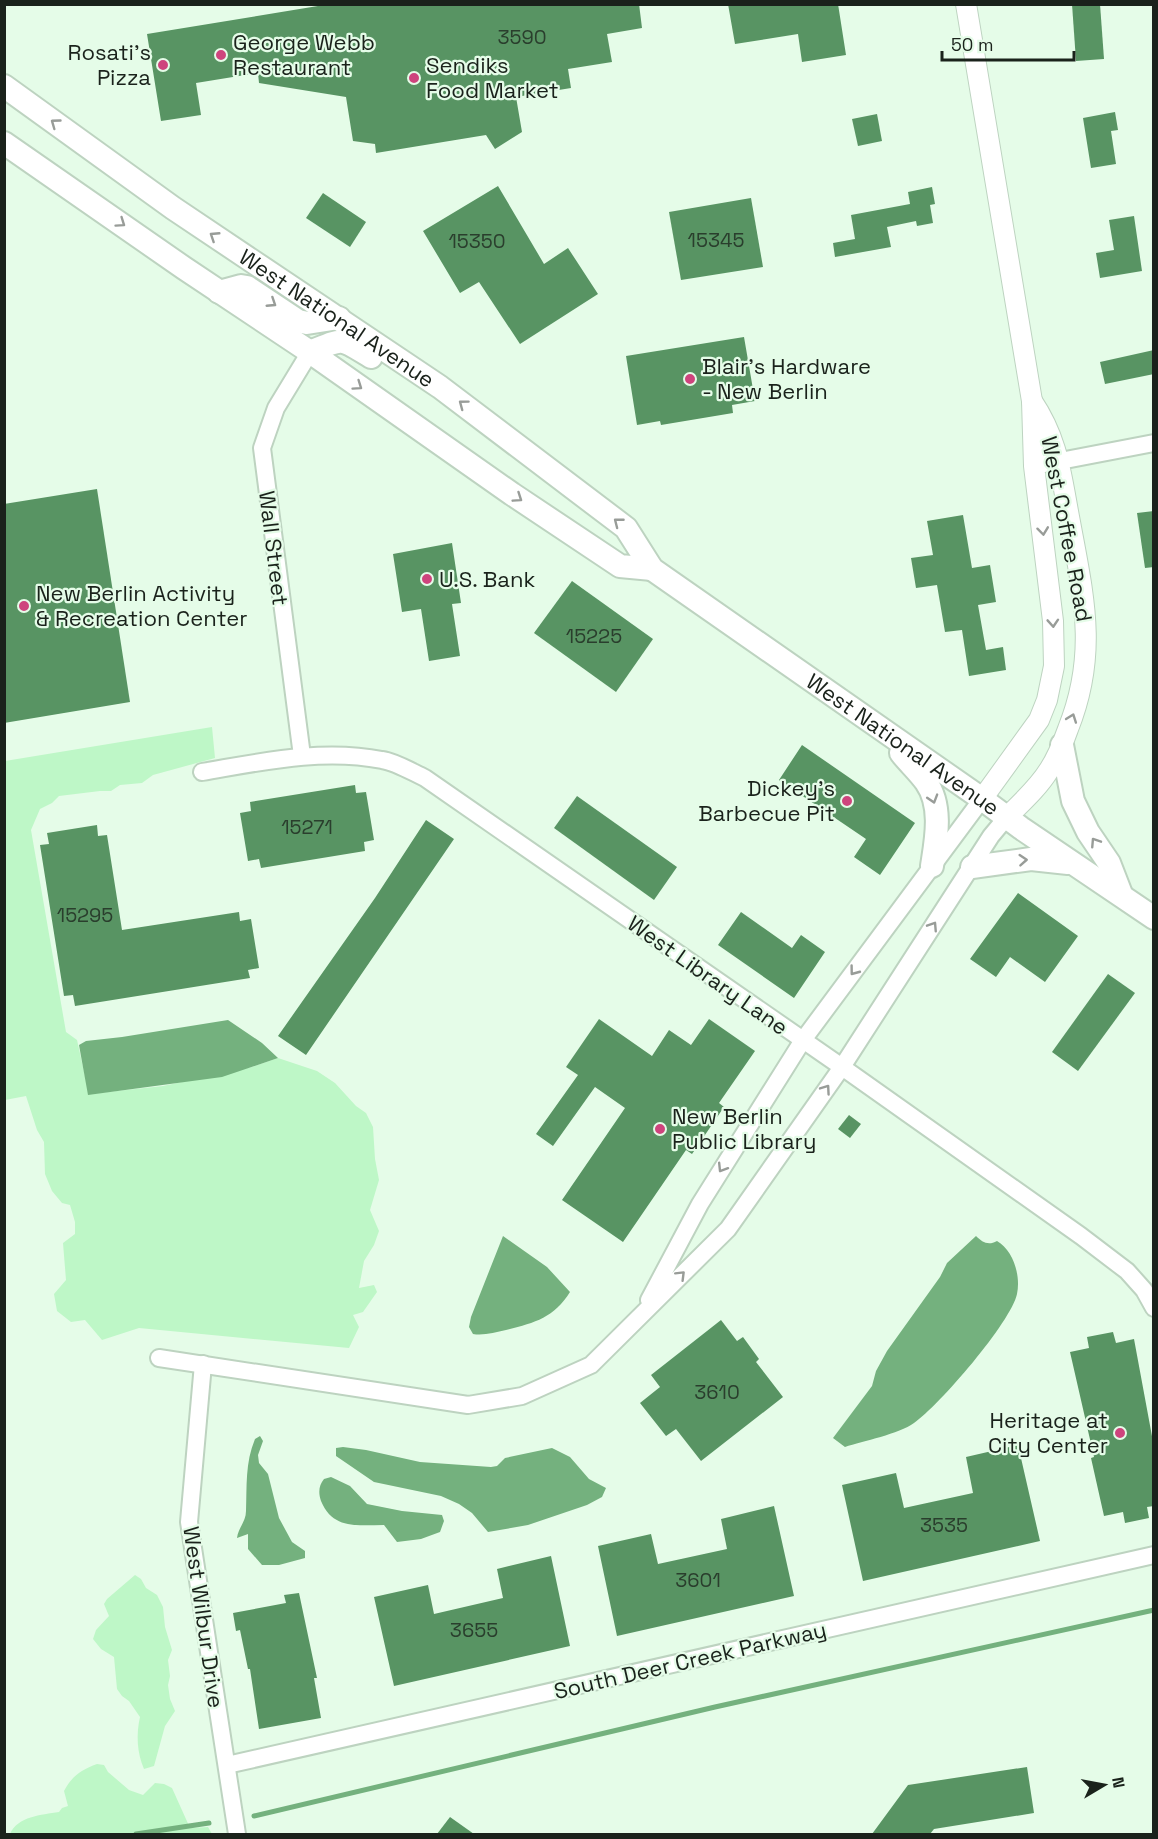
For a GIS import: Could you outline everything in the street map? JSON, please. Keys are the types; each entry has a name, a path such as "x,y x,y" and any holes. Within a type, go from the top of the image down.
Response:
{"main road":[{"name":"West National Avenue","path":"4,86 173,208 426,377 626,528 652,569 1006,818 1154,918"},
{"name":"West National Avenue","path":"4,143 620,566 652,569"},
{"path":"219,292 241,286 247,287 298,321 307,323 339,318"},
{"path":"310,352 339,318"},
{"path":"310,352 334,342 346,342 407,381 414,383 426,377"},
{"path":"871,722 928,784 937,820 932,867"},
{"path":"1062,745 1068,785 1079,817 1109,863 1121,894"},
{"path":"972,867 1031,859 1074,864"}],"street":[{"name":"West Coffee Road","path":"966,4 1032,401 1034,466 1053,621 1054,666 1047,700 1039,720 982,799"},
{"name":"Wall Street","path":"302,756 262,448 276,408 310,352"},
{"name":"West Coffee Road","path":"1006,818 1041,782 1062,745 1083,681 1087,624 1059,462 1049,428 1032,401"},
{"path":"1034,466 1154,443"},
{"name":"West Library Lane","path":"209,771 302,756 342,756 384,760 425,778 1081,1236 1123,1268 1144,1290 1154,1308"},
{"path":"640,1317 700,1204 803,1040 982,799"},
{"path":"159,1358 468,1405 522,1396 591,1365 728,1229 842,1067 991,836 1006,818"},
{"name":"West Wilbur Drive","path":"202,1364 189,1522 237,1834"},
{"name":"South Deer Creek Parkway","path":"227,1765 1154,1555"}],"shaded area":[{"path":"212,727 215,758 153,775 142,783 120,785 111,791 59,796 52,803 40,809 31,830 66,1032 77,1040 89,1094 163,1086 252,1067 278,1058 317,1071 335,1083 356,1106 366,1113 373,1127 379,1180 370,1210 379,1231 364,1261 359,1288 374,1285 377,1292 363,1312 353,1315 359,1327 349,1348 139,1328 102,1340 85,1320 71,1322 57,1311 54,1294 66,1280 63,1243 75,1234 75,1222 70,1205 62,1203 52,1191 45,1174 44,1142 37,1130 26,1096 5,1100 5,761"},
{"path":"228,1020 262,1043 278,1058 222,1077 88,1095 79,1045 86,1041"},
{"path":"503,1236 547,1267 570,1292 550,1314 534,1322 490,1333 473,1334 469,1327 471,1317"},
{"path":"976,1236 985,1243 997,1241 1003,1245 1017,1271 1017,1294 1002,1324 973,1363 940,1400 914,1423 890,1434 845,1447 833,1438 872,1386 876,1371 887,1351 940,1277 947,1263"},
{"path":"260,1436 263,1441 258,1455 259,1463 268,1474 279,1518 292,1542 305,1551 305,1558 279,1565 262,1565 248,1549 248,1534 237,1538 246,1515 250,1457 255,1439"},
{"path":"343,1447 420,1462 491,1467 497,1466 505,1458 552,1448 570,1457 589,1479 606,1488 602,1497 587,1505 528,1525 488,1532 472,1513 441,1496 374,1482 336,1456 336,1448"},
{"path":"331,1477 350,1486 367,1504 402,1511 442,1515 444,1521 440,1532 421,1539 397,1542 384,1525 356,1525 339,1521 326,1510 320,1498 321,1484 324,1479"},
{"path":"135,1575 141,1579 146,1588 157,1595 163,1607 165,1627 172,1650 168,1660 170,1676 168,1685 175,1711 165,1726 154,1766 144,1769 138,1743 140,1717 117,1689 114,1657 101,1649 93,1639 96,1630 109,1616 104,1604 107,1599"},
{"path":"97,1764 104,1765 108,1772 129,1790 143,1795 155,1783 172,1788 190,1828 208,1827 212,1834 10,1834 18,1823 24,1820 59,1812 68,1806 64,1791 70,1781"}],"building":[{"name":"Sendiks Food Market","path":"330,4 639,4 642,28 607,34 612,62 568,69 571,88 516,97 522,132 495,149 486,135 376,153 375,144 353,141 346,97 259,83 258,73 196,83 201,115 161,121 147,34"},
{"path":"728,4 838,4 846,55 802,62 798,34 735,44"},
{"path":"1072,4 1100,4 1104,59 1076,61"},
{"path":"1115,112 1118,130 1111,131 1116,164 1091,168 1083,118"},
{"path":"877,114 882,141 858,146 852,119"},
{"path":"498,186 544,264 568,248 598,294 520,344 479,282 460,293 423,231"},
{"path":"932,187 935,204 930,205 933,223 917,226 916,221 887,227 891,247 835,257 833,243 855,239 851,215 910,204 908,192"},
{"path":"323,193 366,222 350,247 306,218"},
{"path":"751,198 763,267 681,280 669,212"},
{"path":"1134,216 1142,271 1100,278 1096,253 1114,250 1109,220"},
{"name":"Blair's Hardware - New Berlin","path":"744,337 755,401 732,405 733,413 661,425 660,421 637,425 626,356"},
{"path":"1154,350 1154,374 1105,384 1100,362"},
{"path":"97,489 130,702 4,723 4,504"},
{"path":"1154,511 1154,567 1145,568 1137,513"},
{"path":"963,515 972,568 990,565 996,602 978,605 986,650 1003,647 1006,670 969,676 962,630 945,632 937,585 916,588 911,558 933,555 927,521"},
{"name":"U.S. Bank","path":"452,543 461,603 452,604 460,656 429,661 421,609 402,612 393,554"},
{"path":"572,581 653,639 616,692 534,633"},
{"name":"Dickey's Barbecue Pit","path":"802,745 915,823 880,875 854,857 866,839 779,780"},
{"path":"355,785 356,793 366,792 374,840 364,842 365,851 261,868 259,859 248,861 240,813 251,811 250,802"},
{"path":"577,796 677,867 654,900 554,828"},
{"path":"426,820 454,839 306,1055 278,1036 375,898"},
{"path":"97,825 98,836 107,835 122,930 239,912 240,921 251,919 259,968 248,970 250,978 75,1006 73,995 64,996 40,845 49,844 47,833"},
{"path":"1018,893 1078,936 1045,982 1010,957 996,977 970,959"},
{"path":"741,912 792,948 801,935 825,952 794,998 718,945"},
{"path":"1108,974 1135,993 1078,1071 1052,1052"},
{"name":"New Berlin Public Library","path":"599,1019 652,1056 669,1030 691,1045 709,1019 755,1051 719,1103 724,1107 692,1154 686,1150 623,1242 562,1200 625,1108 595,1087 553,1146 536,1134 578,1075 566,1067"},
{"path":"849,1115 861,1124 850,1138 838,1129"},
{"path":"721,1320 737,1341 743,1337 759,1359 756,1362 783,1397 701,1461 676,1429 666,1436 640,1403 660,1387 651,1375"},
{"name":"Heritage at City Center","path":"1113,1332 1116,1343 1134,1339 1154,1447 1154,1506 1147,1507 1149,1518 1125,1523 1123,1512 1104,1516 1091,1458 1094,1457 1070,1352 1089,1348 1087,1337"},
{"path":"1018,1445 1040,1541 863,1581 842,1485 896,1473 904,1508 973,1493 966,1457"},
{"path":"774,1506 794,1596 617,1636 598,1546 651,1534 658,1564 727,1549 721,1519"},
{"path":"551,1556 570,1646 394,1686 374,1597 428,1585 434,1614 503,1598 497,1569"},
{"path":"299,1593 317,1678 314,1678 321,1718 259,1729 250,1669 248,1669 240,1630 236,1631 233,1613 286,1603 284,1595"},
{"path":"1027,1767 1034,1813 934,1829 930,1834 872,1834 908,1785"},
{"path":"450,1817 474,1834 437,1834"}],"waterway":[{"path":"254,1816 715,1707 1154,1610"},
{"path":"136,1834 209,1823"}],"place":[{"name":"George Webb Restaurant","path":"221,55"},
{"name":"Rosati's Pizza","path":"163,65"},
{"name":"Sendiks Food Market","path":"414,78"},
{"name":"Blair's Hardware - New Berlin","path":"690,379"},
{"name":"U.S. Bank","path":"427,579"},
{"name":"New Berlin Activity & Recreation Center","path":"24,606"},
{"name":"Dickey's Barbecue Pit","path":"847,801"},
{"name":"New Berlin Public Library","path":"660,1129"},
{"name":"Heritage at City Center","path":"1120,1433"}]}
